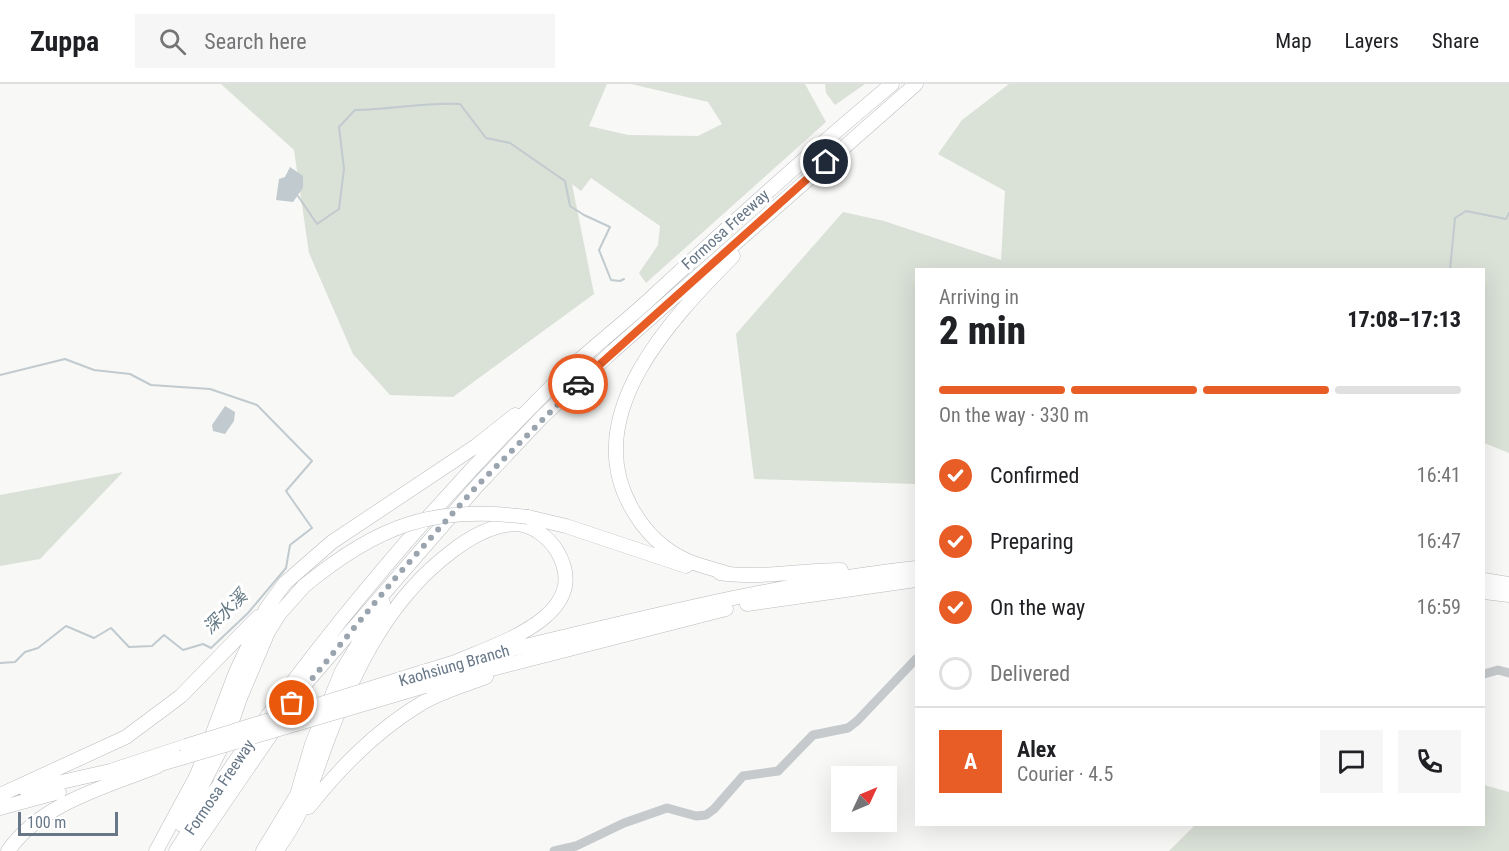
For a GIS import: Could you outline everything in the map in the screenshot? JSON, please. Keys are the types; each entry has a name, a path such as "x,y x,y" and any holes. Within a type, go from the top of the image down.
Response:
{"highway":[{"name":"Formosa Freeway","path":"176,851 207,801 366,587 561,377 650,299 744,210 892,84"},
{"name":"Formosa Freeway","path":"190,851 306,683 397,576 543,417 613,351 916,84"},
{"path":"729,574 684,559 650,534 638,519 620,481 616,429 629,388 644,363 708,282 748,240 757,224"},
{"path":"0,795 126,737 181,696 266,609 285,583 325,547 476,446 561,377"},
{"path":"168,851 227,736 240,698 268,632 280,613 304,586 349,551 416,522 452,514 485,512 528,517 566,526 694,568 729,574 756,575 811,570 888,571"},
{"path":"295,825 365,654 381,628 417,582 439,561 481,532 517,524 540,533 555,548 563,563 565,584 558,605 536,626 453,663"},
{"name":"Kaohsiung Branch","path":"424,679 453,663 625,621 809,582 915,568"},
{"path":"263,851 297,795 312,744 342,670 397,576"},
{"name":"Kaohsiung Branch","path":"0,808 424,679 550,652 741,605 915,580"},
{"path":"1485,580 1509,584"},
{"path":"1485,592 1509,596"},
{"path":"156,851 197,775 236,672 266,609"},
{"path":"276,851 332,777 359,749 414,708 486,677 541,661 550,652"},
{"path":"8,851 25,829 44,815 179,755"},
{"name":"Kaohsiung Branch","path":"0,795 179,755"}],"street":[{"path":"554,851 576,846 624,823 667,808 696,816 705,815 714,809 743,777 778,771 785,767 813,735 848,728 915,660"},
{"path":"1485,674 1498,670 1509,673"}],"shaded area":[{"path":"221,84 607,84 589,126 628,135 698,136 722,124 708,102 631,84 805,84 826,122 646,283 639,273 658,245 660,226 591,178 581,191 572,184 594,294 453,397 390,395 353,354 309,253 294,150"},
{"path":"825,84 865,84 835,105 826,93"},
{"path":"1009,84 1509,84 1509,453 1485,443 1485,268 915,268 915,484 754,479 736,334 843,212 884,221 1001,260 1005,191 938,154 962,120"},
{"path":"290,167 303,176 303,188 293,202 276,200 279,179 285,177"},
{"path":"225,406 235,412 234,421 225,434 213,431 212,425"},
{"path":"123,472 40,559 0,566 0,495"},
{"path":"1485,785 1509,792 1509,851 1169,851 1194,826 1485,826"}],"waterway":[{"path":"298,196 317,224 339,209 344,169 339,127 355,110 460,104 486,138 510,143 565,181 570,206 610,227 599,250 611,280 624,279"},
{"path":"1450,268 1455,218 1466,211 1506,219 1509,213"},
{"name":"深水溪","path":"0,375 65,359 94,370 130,374 151,385 210,389 257,405 312,461 286,491 312,528 290,545 286,568 248,613 211,648 203,644 183,650 164,635 152,646 129,647 111,628 94,638 66,626 38,648 25,652 15,662 0,663"}],"way so far":[{"path":"292,703 306,683 397,576 476,487 578,384"}],"route":[{"path":"578,384 826,162"}]}
